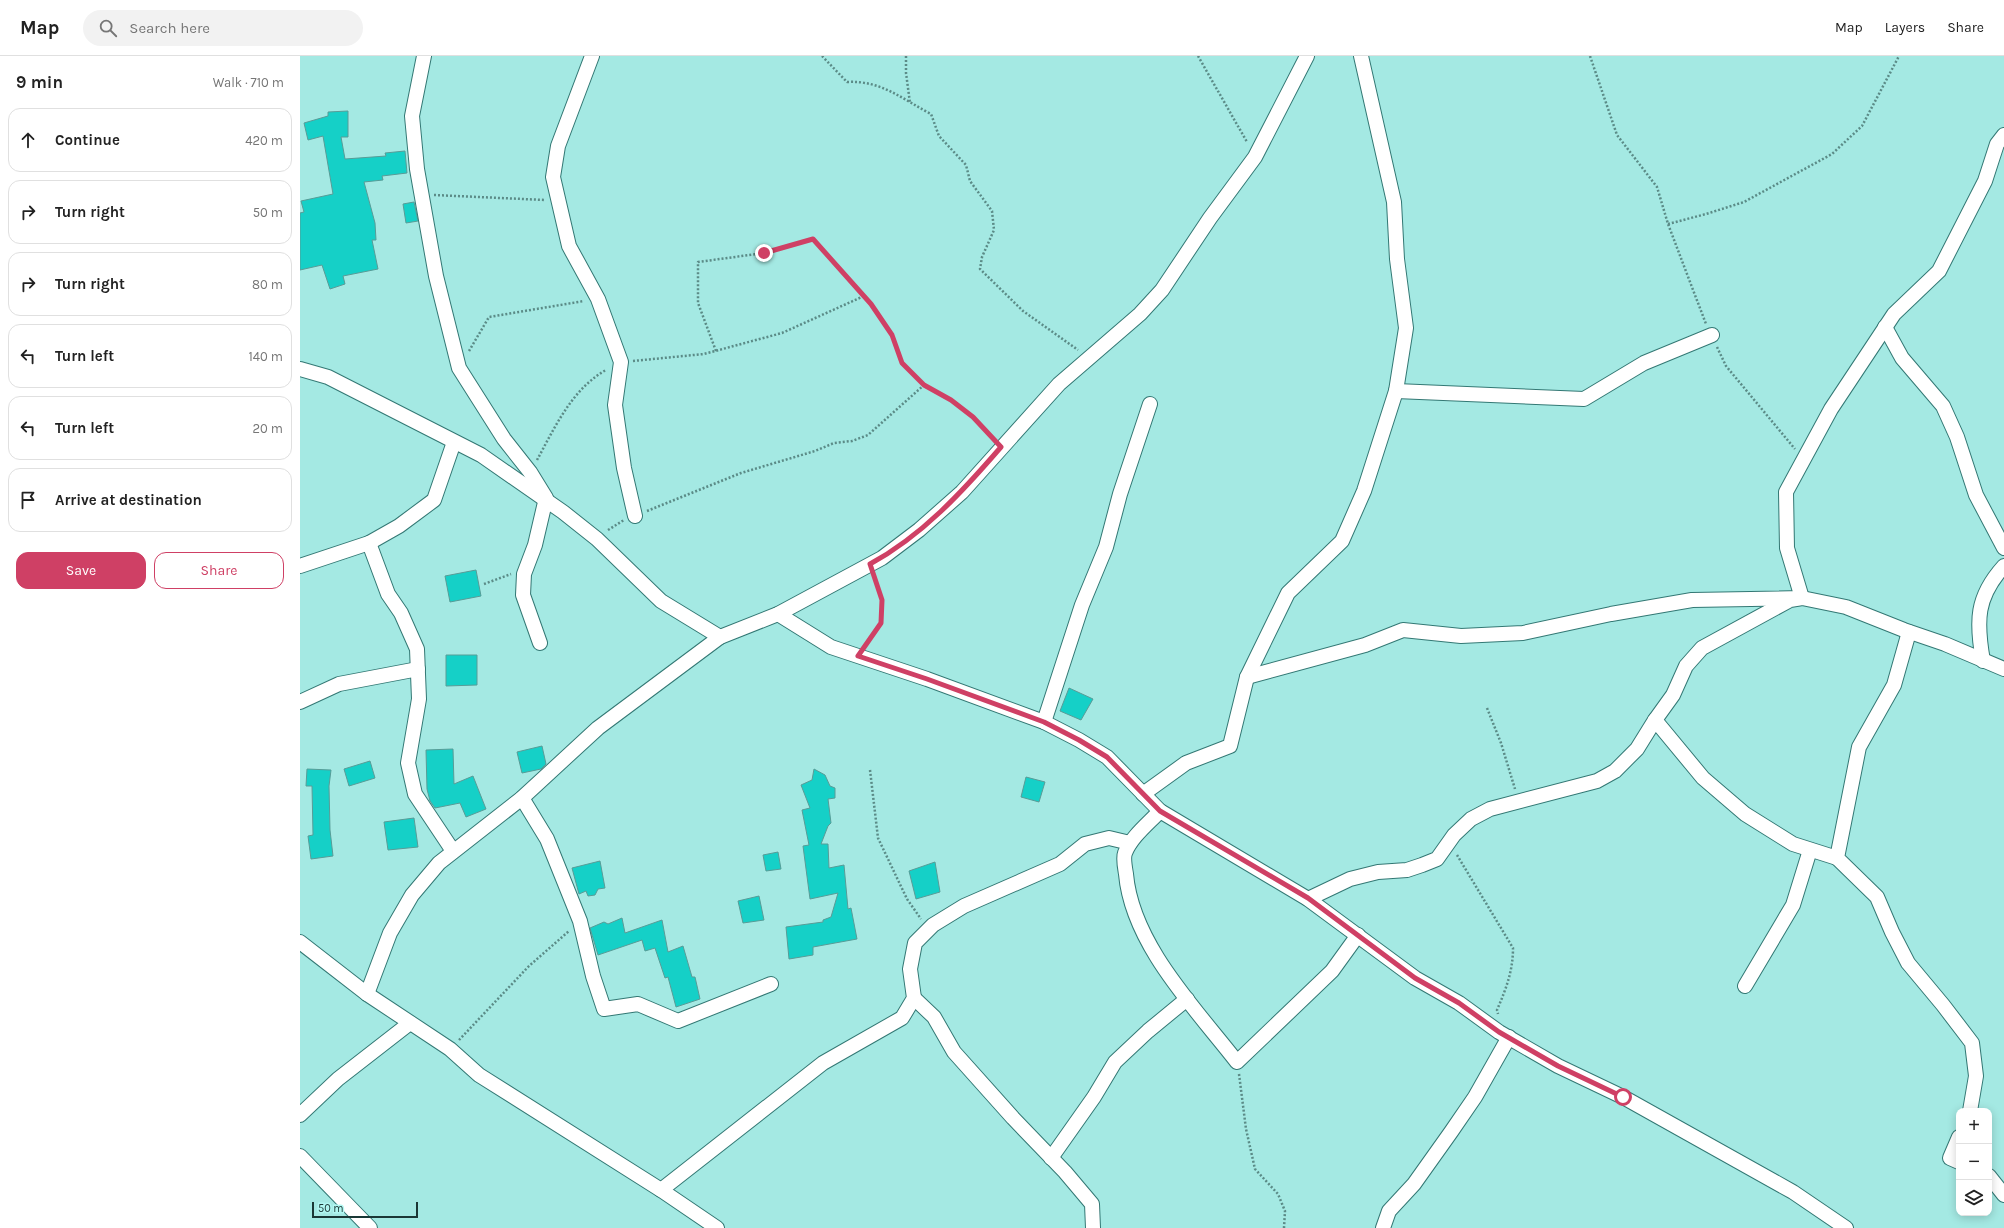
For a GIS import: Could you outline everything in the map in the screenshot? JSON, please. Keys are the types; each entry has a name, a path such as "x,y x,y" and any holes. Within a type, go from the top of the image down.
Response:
{"street":[{"path":"424,56 412,116 422,194 436,276 459,368 504,439 530,472 546,498 535,545 524,574 522,595 540,643"},
{"path":"592,56 558,146 553,177 569,246 598,299 621,362 615,405 624,468 635,516"},
{"path":"367,994 390,933 412,895 439,863 522,798 598,728 720,637 778,614 882,558 920,530 962,492 1059,384 1088,357 1140,314 1162,290 1210,218 1255,156 1307,56"},
{"path":"1143,794 1186,763 1230,746 1247,677 1288,593 1342,541 1364,491 1396,391 1406,328 1397,259 1394,202 1361,56"},
{"path":"1802,598 1787,548 1786,492 1831,409 1894,314 1939,271 1985,181 1997,144 2004,135"},
{"path":"1885,327 1902,358 1943,406 1957,437 1976,495 2004,548"},
{"path":"1396,391 1584,399 1644,363 1712,335"},
{"path":"300,369 328,378 481,455 546,498 597,539 661,601 720,637"},
{"path":"1044,722 1082,605 1106,546 1120,494 1150,404"},
{"path":"300,566 369,543 399,526 434,500 454,442"},
{"path":"369,543 388,594 401,613 417,649 419,699 408,763 415,794 453,851"},
{"path":"1983,661 1978,625 1983,597 1992,580 2004,566"},
{"path":"1247,677 1365,646 1403,630 1461,636 1523,632 1611,614 1692,600 1802,598 1846,607 1909,632 1945,644 2004,669"},
{"path":"1308,898 1350,879 1378,872 1407,870 1422,866 1436,859 1454,835 1471,819 1490,809 1597,781 1615,771 1637,749 1673,695 1686,666 1702,648 1790,600 1802,598"},
{"path":"778,614 831,647 927,679 1044,722 1107,757 1160,811 1308,898 1415,978 1459,1003 1504,1035 1558,1066 1623,1097 1786,1188 1846,1228"},
{"path":"1837,858 1859,747 1894,685 1909,632"},
{"path":"300,702 339,684 418,668"},
{"path":"1655,720 1703,778 1739,808 1793,844 1837,858 1877,897 1892,932 1908,963 1972,1043 1976,1076 1971,1108"},
{"path":"522,798 547,839 580,921 592,976 604,1009 638,1004 678,1021 771,984"},
{"path":"1160,811 1130,843 1124,854 1127,886 1141,927 1170,978 1237,1062 1332,971 1358,935"},
{"path":"1093,1228 1092,1204 954,1052 934,1017 914,998 910,969 915,944 928,930 964,906 1060,864 1085,844 1109,838 1130,843"},
{"path":"1745,986 1793,906 1810,850"},
{"path":"300,942 367,994 450,1049 479,1075 661,1190 717,1228"},
{"path":"661,1190 823,1063 902,1018 914,998"},
{"path":"1051,1158 1094,1097 1115,1062 1148,1031 1187,999"},
{"path":"300,1115 338,1079 410,1023"},
{"path":"1383,1228 1389,1211 1414,1184 1475,1097 1504,1035"},
{"path":"1956,1144 1950,1158 1956,1161"},
{"path":"300,1156 370,1228"},
{"path":"1992,1180 2004,1195"}],"path":[{"path":"822,56 847,82 859,81 882,86 931,114 938,136 966,165 970,181 992,211 994,230 982,257 980,269 1023,311 1088,357"},
{"path":"906,56 906,73 910,103"},
{"path":"1198,56 1255,156"},
{"path":"1590,56 1617,135 1657,187 1668,224 1699,309 1726,366 1804,460"},
{"path":"1668,224 1744,202 1832,154 1862,126 1899,56"},
{"path":"422,194 548,200"},
{"path":"716,351 698,303 698,262 764,253 813,239 864,296 892,335 902,363 924,385 951,400 973,417 1001,447"},
{"path":"530,472 564,411 593,377 621,362 704,354 716,351 782,333 864,296"},
{"path":"459,368 489,316 598,299"},
{"path":"597,539 617,523 741,473 815,451 834,443 852,441 868,435 924,385"},
{"path":"484,584 512,573 528,564"},
{"path":"858,656 881,623 882,600 870,564"},
{"path":"1487,708 1501,743 1520,801"},
{"path":"870,770 878,838 907,899 928,930"},
{"path":"1448,843 1513,948 1513,964 1508,986 1497,1010 1504,1035"},
{"path":"450,1049 529,966 580,921"},
{"path":"1237,1062 1246,1129 1255,1169 1278,1194 1285,1211 1284,1228"}],"building":[{"path":"348,111 348,137 341,137 345,159 386,156 385,153 405,151 407,173 382,176 383,180 364,182 375,223 376,240 372,240 378,269 343,276 345,284 330,289 322,265 300,270 300,213 304,212 301,201 333,194 323,136 308,140 304,123 328,116 328,112"},
{"path":"414,202 418,221 406,223 403,204"},
{"path":"476,570 481,596 450,602 445,576"},
{"path":"446,655 477,655 477,685 446,686"},
{"path":"1069,688 1093,699 1081,720 1060,711"},
{"path":"542,746 546,764 541,769 522,773 517,752"},
{"path":"453,749 454,784 473,776 486,809 466,817 460,803 435,808 430,801 427,789 426,750"},
{"path":"370,761 375,778 349,786 344,769"},
{"path":"307,769 331,770 329,786 330,830 333,856 311,859 308,836 313,835 312,786 306,786"},
{"path":"814,769 825,775 830,786 835,788 835,798 828,799 831,823 828,826 821,844 828,844 829,868 844,865 848,909 851,908 857,939 813,947 813,955 789,959 786,927 823,922 823,920 831,917 838,893 810,899 803,846 809,845 802,810 810,808 801,785 812,780"},
{"path":"1026,777 1045,782 1039,802 1021,797"},
{"path":"414,818 418,847 388,850 384,822"},
{"path":"778,852 781,869 766,871 763,855"},
{"path":"600,861 605,888 598,889 595,895 588,896 586,891 579,894 572,868"},
{"path":"935,862 940,892 916,899 909,871"},
{"path":"759,896 764,920 743,923 738,901"},
{"path":"622,918 625,933 662,920 668,952 683,946 692,977 695,977 700,999 676,1007 668,977 665,978 655,948 645,951 642,940 598,955 590,928 604,922 608,924"}],"route":[{"path":"764,253 813,239 871,304 892,335 902,363 924,385 951,400 973,417 1001,447 962,492 920,530 882,558 870,564 882,600 881,623 858,656 927,679 1044,722 1079,740 1107,757 1160,811 1308,898 1415,978 1459,1003 1499,1032 1558,1066 1623,1097"}]}
